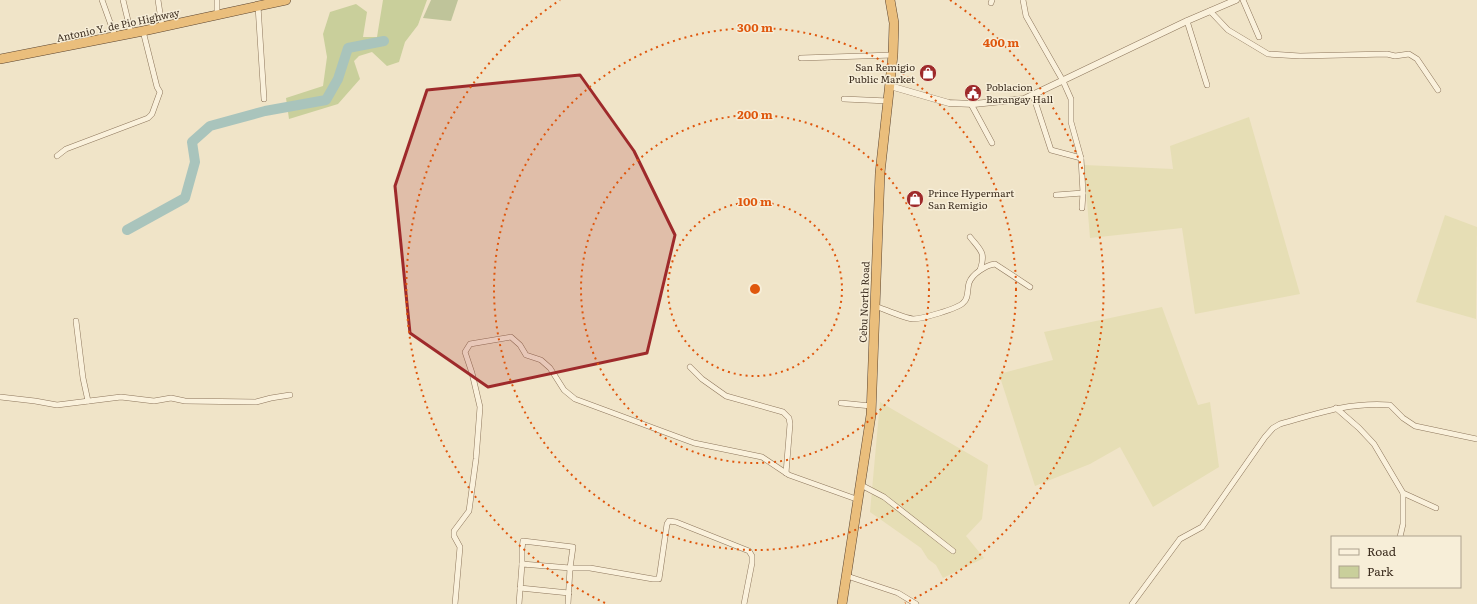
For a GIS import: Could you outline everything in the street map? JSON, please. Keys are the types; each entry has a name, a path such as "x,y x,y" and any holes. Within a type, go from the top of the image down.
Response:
{"highway":[{"name":"Antonio Y. de Pio Highway","path":"0,59 143,31 258,6 270,2 286,0"},
{"name":"Cebu North Road","path":"842,604 871,415 880,173 893,55 894,23 890,0"}],"street":[{"path":"102,0 115,36"},
{"path":"123,0 131,33"},
{"path":"158,0 162,26"},
{"path":"217,0 218,15"},
{"path":"1023,0 1026,16 1063,81 1070,99 1071,122 1081,158 1083,193 1082,208"},
{"path":"890,86 949,103 971,104 1024,100 1187,21 1236,0"},
{"path":"1243,0 1259,37"},
{"path":"258,6 264,99"},
{"path":"1210,11 1228,30 1268,54 1300,56 1387,54 1395,56 1409,54 1417,59 1438,90"},
{"path":"1187,21 1207,85"},
{"path":"57,156 66,149 148,118 152,114 160,92 157,87 143,31"},
{"path":"801,58 893,55"},
{"path":"1033,95 1051,150 1081,158"},
{"path":"844,99 888,102"},
{"path":"971,104 992,142"},
{"path":"1056,195 1083,193"},
{"path":"970,237 984,258 980,270"},
{"path":"875,306 913,319 938,314 964,303 969,282 980,270 988,265 995,264 1030,287"},
{"path":"76,321 83,378 88,401"},
{"path":"455,604 460,547 454,536 454,531 469,511 476,459 480,408 472,373 465,352 470,344 511,337 520,345 526,355 541,360 550,368 564,390 576,399 694,443 762,457 786,473 859,500"},
{"path":"690,367 702,379 726,396 783,412 789,418 790,424 786,473"},
{"path":"0,397 57,405 121,397 154,401 171,398 185,401 256,402 271,398 290,396"},
{"path":"841,403 871,406"},
{"path":"1132,604 1180,539 1202,527 1265,437 1272,428 1280,424 1336,408 1371,403 1390,405 1403,418 1415,426 1477,439"},
{"path":"1336,408 1359,428 1374,444 1403,494 1403,524 1400,536"},
{"path":"861,485 884,497 953,551"},
{"path":"1403,494 1436,508"},
{"path":"522,564 590,568 659,579 667,524 669,521 676,522 749,551 752,556 752,563 744,604"},
{"path":"519,604 523,541 573,547 568,604"},
{"path":"847,576 898,593 916,604"},
{"path":"520,588 568,593"}],"highlighted area":[{"path":"580,75 634,151 675,235 647,353 488,387 410,333 395,186 427,90"}],"shaded area":[{"path":"1249,117 1300,294 1195,314 1182,228 1090,238 1084,165 1173,169 1170,146"},
{"path":"1445,215 1477,227 1476,319 1416,302"},
{"path":"1162,307 1198,405 1210,402 1219,467 1153,507 1120,447 1090,464 1035,486 999,374 1053,360 1044,332"},
{"path":"880,402 988,465 982,519 966,536 984,558 943,578 936,565 928,559 921,548 870,512"}],"green space":[{"path":"383,0 427,0 418,25 405,42 399,62 387,66 372,52 359,56 354,61 360,79 338,104 289,119 286,98 323,86 327,57 323,34 330,12 356,4 367,12 363,37 377,37"},
{"path":"431,0 458,0 451,21 423,18"}],"waterway":[{"path":"127,230 185,198 195,162 192,142 210,126 265,111 326,100 338,79 348,48 384,41"}],"place":[{"name":"San Remigio Public Market","path":"928,73"},
{"name":"Poblacion Barangay Hall","path":"973,93"},
{"name":"Prince Hypermart San Remigio","path":"915,199"}]}
